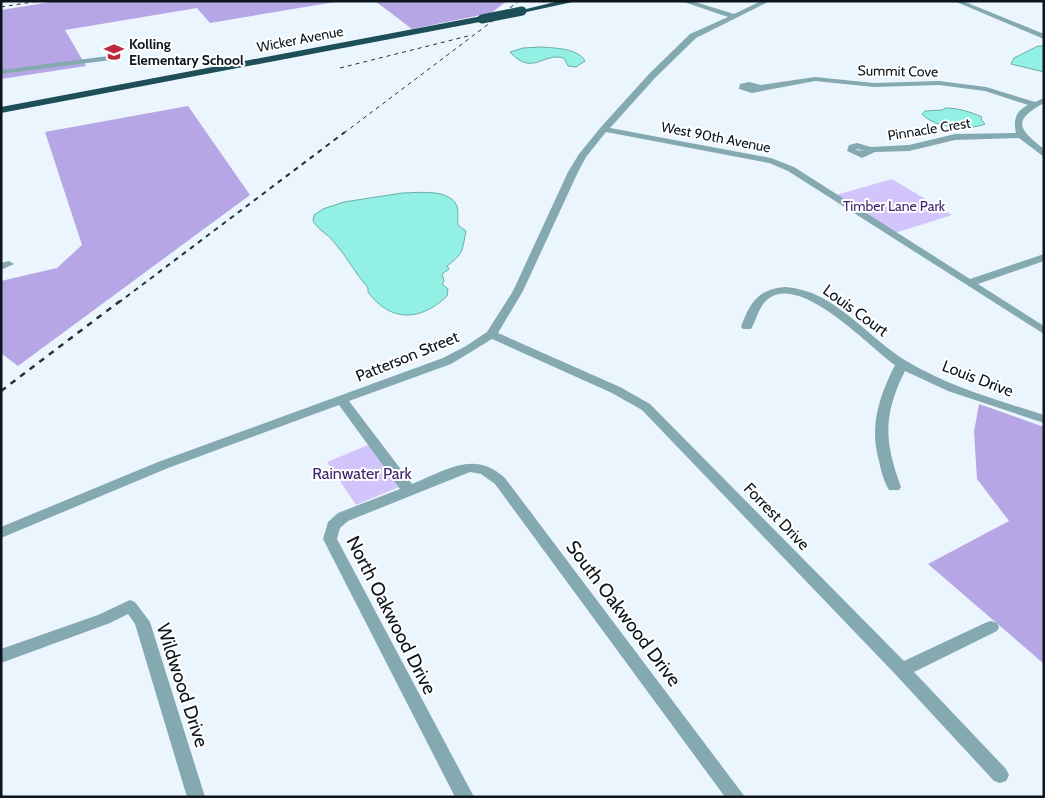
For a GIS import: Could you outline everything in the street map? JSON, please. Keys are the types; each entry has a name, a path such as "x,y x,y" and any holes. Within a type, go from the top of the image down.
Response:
{"highway":[{"name":"Wicker Avenue","path":"1,110 573,1"}],"street":[{"path":"684,1 733,16"},
{"name":"Patterson Street","path":"1,533 171,462 447,361 470,348 490,334 518,291 573,172 582,156 604,129 652,76 693,36 767,1"},
{"path":"957,1 1044,37"},
{"path":"1,72 108,58"},
{"name":"Summit Cove","path":"760,88 815,78 874,85 939,83 986,89 1034,104"},
{"path":"1044,100 1023,111 1018,121 1021,135 1044,154"},
{"name":"West 90th Avenue","path":"604,129 778,164 791,169 1044,331"},
{"name":"Pinnacle Crest","path":"870,150 909,148 955,137 1021,135"},
{"path":"969,284 1044,257"},
{"name":"Louis Court","path":"747,327 753,310 763,296 775,292 796,291 818,300 902,364"},
{"name":"Forrest Drive","path":"490,334 616,390 646,406 902,670 1000,775"},
{"path":"894,486 884,462 879,432 887,392 902,364"},
{"name":"Louis Drive","path":"902,364 955,389 1044,420"},
{"path":"341,399 409,490"},
{"name":"North Oakwood Drive","path":"465,797 330,539 331,530 336,522 344,517 469,467"},
{"name":"South Oakwood Drive","path":"469,467 488,471 500,481 736,797"},
{"name":"Wildwood Drive","path":"1,656 104,619 130,606 142,622 196,797"},
{"path":"902,670 991,628"}],"green space":[{"name":"Timber Lane Park","path":"892,179 952,215 895,233 836,195"},
{"name":"Rainwater Park","path":"368,445 399,487 356,505 327,462"}],"shaded area":[{"path":"57,1 341,1 210,23 197,8 65,30 86,66 1,79 1,10"},
{"path":"375,1 507,1 491,13 412,29"},
{"path":"1038,46 1044,46 1044,72 1011,64 1014,58"},
{"path":"541,47 571,51 577,53 585,61 576,67 568,66 564,58 556,57 525,63 510,52 523,48"},
{"path":"188,106 250,195 18,366 1,353 1,281 57,268 82,245 45,132"},
{"path":"946,108 978,115 982,117 981,119 985,124 961,128 952,127 927,119 922,114 925,111"},
{"path":"424,192 447,196 457,206 458,225 466,231 461,251 457,258 447,266 449,269 442,274 444,281 442,284 448,289 447,296 437,305 426,311 406,315 386,309 377,302 368,292 368,288 339,248 313,221 314,215 323,209 344,202 402,193"},
{"path":"979,404 1044,427 1044,664 928,564 1009,521 977,479 974,432"}],"railway":[{"path":"1,7 39,1"},
{"path":"344,133 519,1"},
{"path":"340,68 468,36"},
{"path":"118,303 345,132"},
{"path":"1,391 120,301"}],"place":[{"name":"Kolling Elementary School","path":"114,52"}]}
